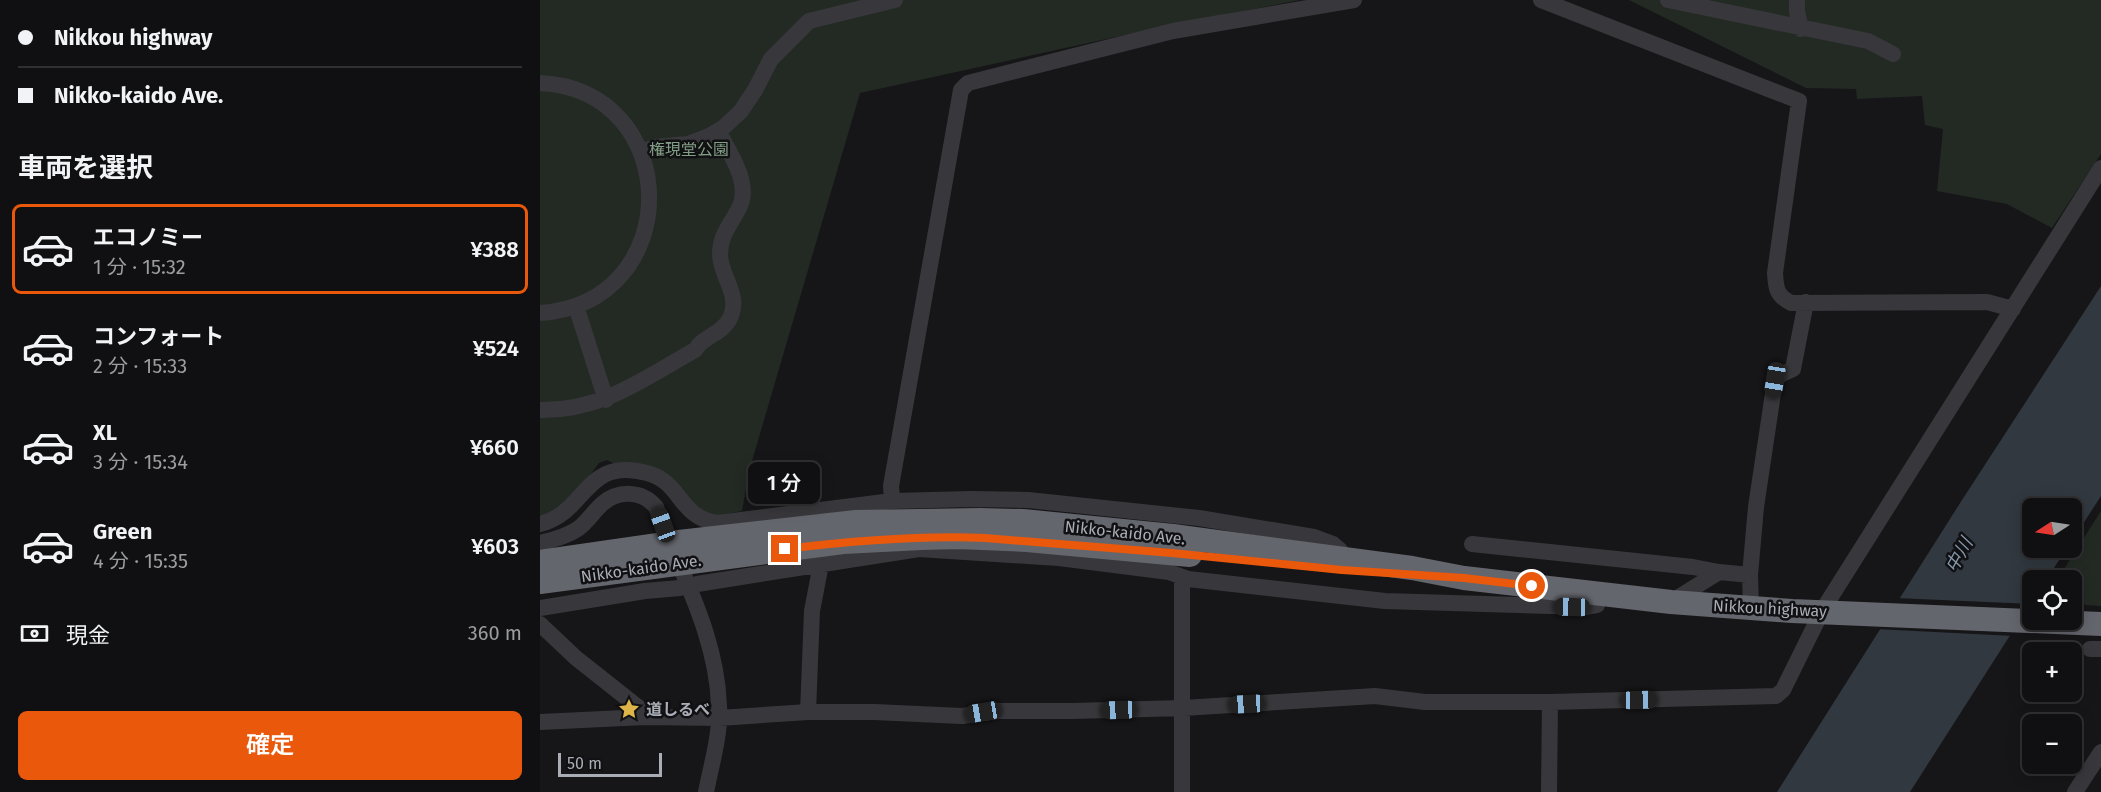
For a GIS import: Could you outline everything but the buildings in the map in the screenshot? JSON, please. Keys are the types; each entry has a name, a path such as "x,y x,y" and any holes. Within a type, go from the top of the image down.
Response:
{"highway":[{"name":"Nikko-kaido Ave.","path":"540,582 674,553 856,522 1023,521 1173,536 1343,565"},
{"name":"Nikko-kaido Ave.","path":"540,562 843,542 920,543 958,537 1027,540 1343,565 1464,578"},
{"name":"Nikkou highway","path":"1464,578 1599,595 1751,608 2101,624"}],"street":[{"path":"640,152 655,147 688,144 718,131 741,111 771,59 809,21 895,0"},
{"path":"892,501 891,486 961,90 968,83 1173,31 1354,0"},
{"path":"1541,0 1799,101 1775,273 1776,288 1782,298 1791,303 1988,302 2013,309"},
{"path":"1668,0 1868,41 1893,54"},
{"path":"1797,0 1801,28"},
{"path":"540,83 570,88 596,100 622,123 640,152 650,193 648,218 642,241 631,262 616,281 597,296 576,306 540,314"},
{"path":"540,410 567,409 606,400 628,390 695,350 698,345 720,332 727,324 734,305 730,283 722,268 719,251 725,230 743,198 735,165 718,131"},
{"path":"540,722 645,717 719,718 808,712 962,716 998,711 1183,708 1375,696 1425,702 1550,702 1776,696 1783,690 1833,612 2013,309 2101,168"},
{"path":"1751,608 1750,575 1756,507 1775,380 1793,369 1806,302"},
{"path":"576,306 606,400"},
{"path":"540,524 556,519 564,513 593,481 602,475 636,470 662,479 688,510 700,518 717,523 892,501 1028,500 1198,518 1314,537 1333,544 1340,550 1343,565"},
{"path":"540,543 566,536 580,527 611,497 627,494 650,499 656,507 709,642 717,676 719,718 706,792"},
{"path":"697,584 821,564 920,543 1059,558 1169,572 1182,577 1385,601 1585,608 1598,605 1599,595"},
{"path":"1472,544 1750,575"},
{"path":"808,712 812,611 821,564"},
{"path":"1671,602 1719,572"},
{"path":"1182,577 1182,792"},
{"path":"540,608 645,591 680,588"},
{"path":"540,624 576,658 638,707 645,717"},
{"path":"1549,792 1550,702"},
{"path":"2075,792 2101,752"}],"green space":[{"name":"権現堂公園","path":"540,0 1300,0 1175,24 860,93 749,471 742,511 714,516 704,513 690,502 607,460 599,463 568,505 540,519"},
{"path":"1629,0 2101,0 2101,154 2052,228 2007,204 1937,191 1943,129 1925,125 1922,96 1857,99 1856,89 1806,88"},
{"path":"2101,511 2101,606 2086,605 2082,602 2082,570 2063,570 2071,558 2082,558 2082,541"}],"water":[{"name":"中川","path":"2101,286 2101,496 2082,525 2082,498 2022,498 2022,558 2060,558 2053,570 2022,570 2022,617 1910,792 1777,792"}],"pier":[{"path":"1896,598 2022,604 2022,622 2013,636 1876,629"}],"place":[{"name":"道しるべ","path":"629,709"}],"route":[{"path":"785,549 843,542 921,538 1027,540 1532,586"}]}
